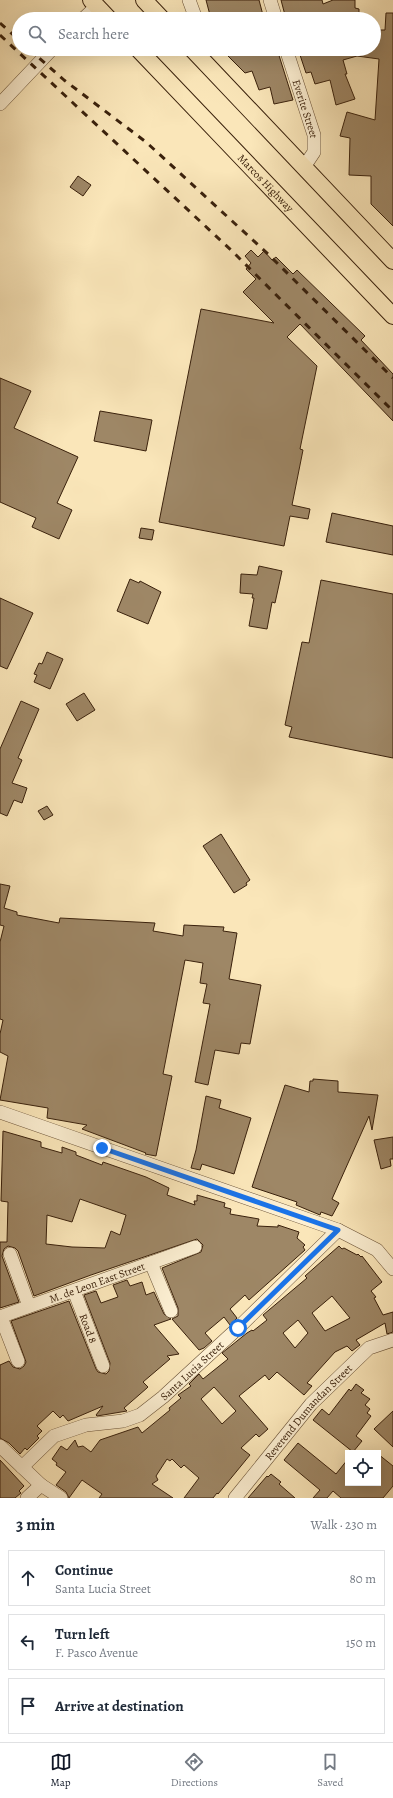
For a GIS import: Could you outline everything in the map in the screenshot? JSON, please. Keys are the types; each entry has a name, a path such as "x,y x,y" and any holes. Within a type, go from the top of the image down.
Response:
{"main road":[{"path":"144,0 155,12"},
{"path":"94,3 102,12"},
{"name":"Marcos Highway","path":"145,56 393,316"},
{"path":"200,56 393,261"}],"street":[{"path":"189,0 193,12"},
{"path":"270,0 274,12"},
{"path":"88,12 94,3"},
{"path":"0,104 45,56"},
{"name":"Everite Street","path":"288,56 314,136 314,152 304,167"},
{"path":"0,1112 338,1230 377,1250 393,1269"},
{"name":"Santa Lucia Street","path":"22,1467 59,1433 86,1425 127,1420 140,1415 163,1397 238,1328 338,1230"},
{"name":"M. de Leon East Street","path":"0,1317 195,1247"},
{"path":"10,1254 30,1306"},
{"path":"151,1263 171,1310"},
{"name":"Road 8","path":"74,1291 103,1366"},
{"path":"0,1317 18,1360"},
{"name":"Reverend Dumandan Street","path":"235,1498 311,1404 369,1348 393,1340"},
{"path":"0,1446 41,1485 61,1498"},
{"path":"27,1498 41,1485"}],"building":[{"path":"206,0 259,0 262,12 209,12"},
{"path":"281,0 322,0 323,4 333,0 355,0 355,8 359,9 359,12 284,12"},
{"path":"386,13 393,13 393,226 371,204 371,176 349,175 350,138 340,136 347,112 375,120 379,59 357,56 381,56 381,30 385,30"},
{"path":"228,56 279,56 293,100 274,104 270,87 259,90 252,71 245,73"},
{"path":"300,56 357,56 343,60 347,74 345,74 355,99 336,105 330,80 315,84 311,72 306,73"},
{"path":"78,176 91,185 83,196 70,187"},
{"path":"251,250 258,257 264,251 272,260 276,257 293,274 297,270 365,336 361,340 393,374 393,421 300,324 287,337 317,366 300,449 303,450 292,505 310,509 308,519 290,516 284,546 159,522 201,309 274,323 243,292 256,279 246,269 251,263 245,256"},
{"path":"0,378 31,391 14,428 78,457 57,503 72,510 59,539 32,527 36,518 0,502"},
{"path":"100,411 152,420 146,451 94,441"},
{"path":"332,513 393,526 393,555 326,542"},
{"path":"141,528 154,530 152,540 139,538"},
{"path":"259,566 282,571 275,603 272,602 267,629 249,626 254,598 252,598 253,594 240,593 241,574 257,575"},
{"path":"130,579 139,583 140,581 161,592 148,624 117,611"},
{"path":"321,580 393,594 393,758 289,737 292,727 285,725 302,642 309,643"},
{"path":"0,598 33,613 7,669 0,666"},
{"path":"47,652 63,659 50,689 34,682 37,675 34,674 39,663 42,664"},
{"path":"84,693 95,710 77,721 66,704"},
{"path":"21,701 39,709 18,758 22,760 12,783 27,788 22,803 14,800 7,816 0,813 0,749"},
{"path":"47,806 53,815 44,820 38,811"},
{"path":"221,834 250,880 246,883 247,885 234,893 203,846"},
{"path":"0,884 10,886 4,908 17,912 17,915 59,923 60,918 155,923 153,931 183,936 184,925 224,927 223,931 237,933 229,979 261,985 250,1044 241,1043 239,1054 215,1050 208,1085 195,1082 210,1004 203,1003 207,984 200,983 203,963 185,960 163,1074 172,1076 156,1156 145,1154 146,1153 82,1129 87,1125 47,1118 48,1108 0,1100 8,1056 0,1052 0,1034 3,1020 0,1019 0,942 4,926 0,925"},
{"path":"313,1079 338,1081 338,1092 378,1095 372,1130 369,1116 332,1199 339,1203 332,1216 321,1212 320,1215 296,1205 297,1202 252,1187 285,1085 309,1092 310,1081 313,1081"},
{"path":"206,1096 221,1100 219,1108 251,1118 234,1174 202,1164 200,1170 191,1168 196,1150"},
{"path":"3,1131 41,1142 41,1147 62,1153 62,1147 76,1152 76,1155 102,1165 103,1162 146,1177 169,1188 167,1195 195,1205 194,1201 197,1201 197,1195 225,1203 224,1207 231,1209 230,1214 259,1219 257,1226 278,1227 278,1225 299,1232 297,1238 305,1245 303,1247 305,1250 249,1300 245,1295 230,1309 237,1318 230,1325 224,1317 205,1333 212,1341 204,1348 199,1350 172,1319 178,1316 178,1308 162,1268 201,1252 203,1245 197,1239 34,1296 18,1251 15,1248 8,1246 4,1249 2,1256 19,1302 0,1308 0,1242 7,1242 8,1202 1,1201","holes":["80,1199 126,1215 120,1235 111,1231 105,1248 72,1247 46,1244 47,1215 72,1222"]},
{"path":"393,1137 393,1159 390,1159 391,1166 381,1169 374,1140"},
{"path":"339,1246 342,1249 344,1248 357,1255 358,1254 361,1257 362,1256 382,1282 371,1291 376,1297 374,1298 383,1315 393,1312 393,1332 387,1334 385,1323 356,1340 360,1345 352,1351 347,1346 335,1352 307,1383 312,1386 304,1395 277,1372 269,1380 265,1375 239,1396 268,1429 259,1437 256,1434 241,1448 250,1455 218,1494 217,1493 213,1498 184,1498 199,1478 184,1465 181,1468 172,1459 170,1461 167,1459 156,1476 158,1480 152,1484 173,1498 99,1498 102,1494 82,1480 69,1498 66,1492 56,1485 66,1472 56,1465 57,1463 52,1459 61,1446 67,1450 75,1440 78,1447 83,1446 91,1452 100,1440 138,1427 142,1433 170,1410 169,1408 181,1398 178,1395 191,1386 189,1384 199,1374 203,1379 228,1359 222,1353 247,1333 252,1330 253,1331 267,1320 263,1315 307,1278 305,1276","holes":["332,1296 350,1318 325,1331 312,1313","298,1320 308,1333 295,1348 283,1333","214,1387 236,1411 222,1424 201,1399"]},
{"path":"127,1280 130,1286 142,1282 146,1295 154,1292 164,1314 171,1319 154,1325 179,1354 167,1356 170,1359 143,1382 148,1387 124,1408 127,1411 97,1416 96,1415 103,1406 68,1421 63,1415 60,1418 53,1411 37,1426 42,1431 37,1436 39,1438 27,1450 25,1448 20,1454 9,1443 0,1438 0,1365 9,1361 13,1367 20,1369 26,1362 11,1321 69,1301 96,1369 98,1372 106,1374 109,1371 110,1363 84,1295 96,1291 101,1303 118,1297 113,1285"},
{"path":"356,1384 364,1390 361,1393 370,1399 365,1405 370,1409 367,1413 371,1416 356,1436 362,1441 355,1450 350,1450 313,1420 322,1409 329,1415 349,1389 351,1391"},
{"path":"393,1411 393,1447 374,1429"},
{"path":"298,1443 336,1474 345,1463 345,1486 381,1486 381,1456 393,1466 393,1486 383,1498 341,1498 333,1491 327,1498 313,1498 320,1490 284,1460"},
{"path":"0,1460 24,1486 19,1491 21,1493 15,1498 0,1498"},
{"path":"271,1474 281,1482 279,1484 295,1498 248,1498 267,1476 268,1477"}],"railway":[{"path":"0,23 12,34"},
{"path":"0,35 12,46"},
{"path":"23,56 231,250 393,411"},
{"path":"37,56 64,80 146,142 268,254 393,378"}],"route":[{"path":"102,1148 338,1230 238,1328"}]}
